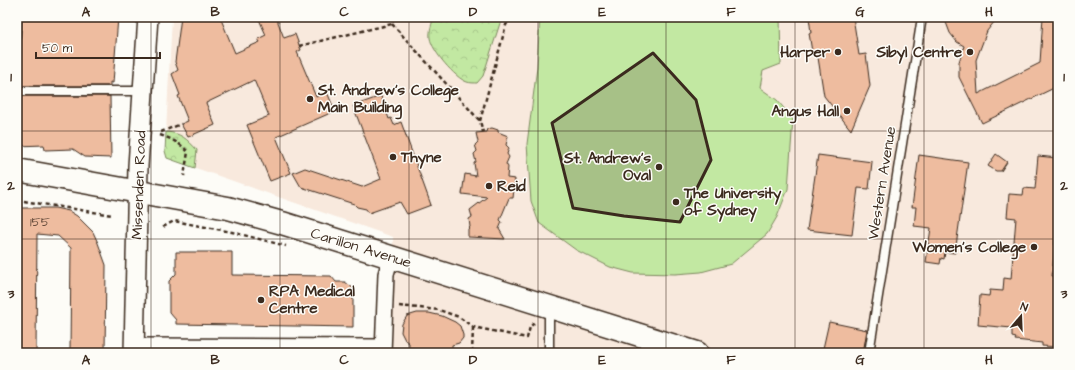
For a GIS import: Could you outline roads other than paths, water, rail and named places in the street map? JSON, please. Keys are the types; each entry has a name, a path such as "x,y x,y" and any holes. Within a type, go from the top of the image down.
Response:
{"main road":[{"name":"Carillon Avenue","path":"17,170 228,208 282,223 697,353"}],"street":[{"name":"Missenden Road","path":"134,350 137,192 148,17"},
{"path":"134,350 383,350 386,274 391,258"}],"lane":[{"name":"Western Avenue","path":"870,353 922,17"},
{"path":"17,91 144,91"},
{"path":"549,307 549,353"}],"place":[{"name":"Harper","path":"838,52"},
{"name":"Sibyl Centre","path":"970,52"},
{"name":"St. Andrew's College Main Building","path":"310,99"},
{"name":"Angus Hall","path":"847,111"},
{"name":"Thyne","path":"393,157"},
{"name":"St. Andrew's Oval","path":"659,167"},
{"name":"Reid","path":"489,186"},
{"name":"The University of Sydney","path":"676,202"},
{"name":"Women's College","path":"1034,247"},
{"name":"RPA Medical Centre","path":"261,300"}]}
